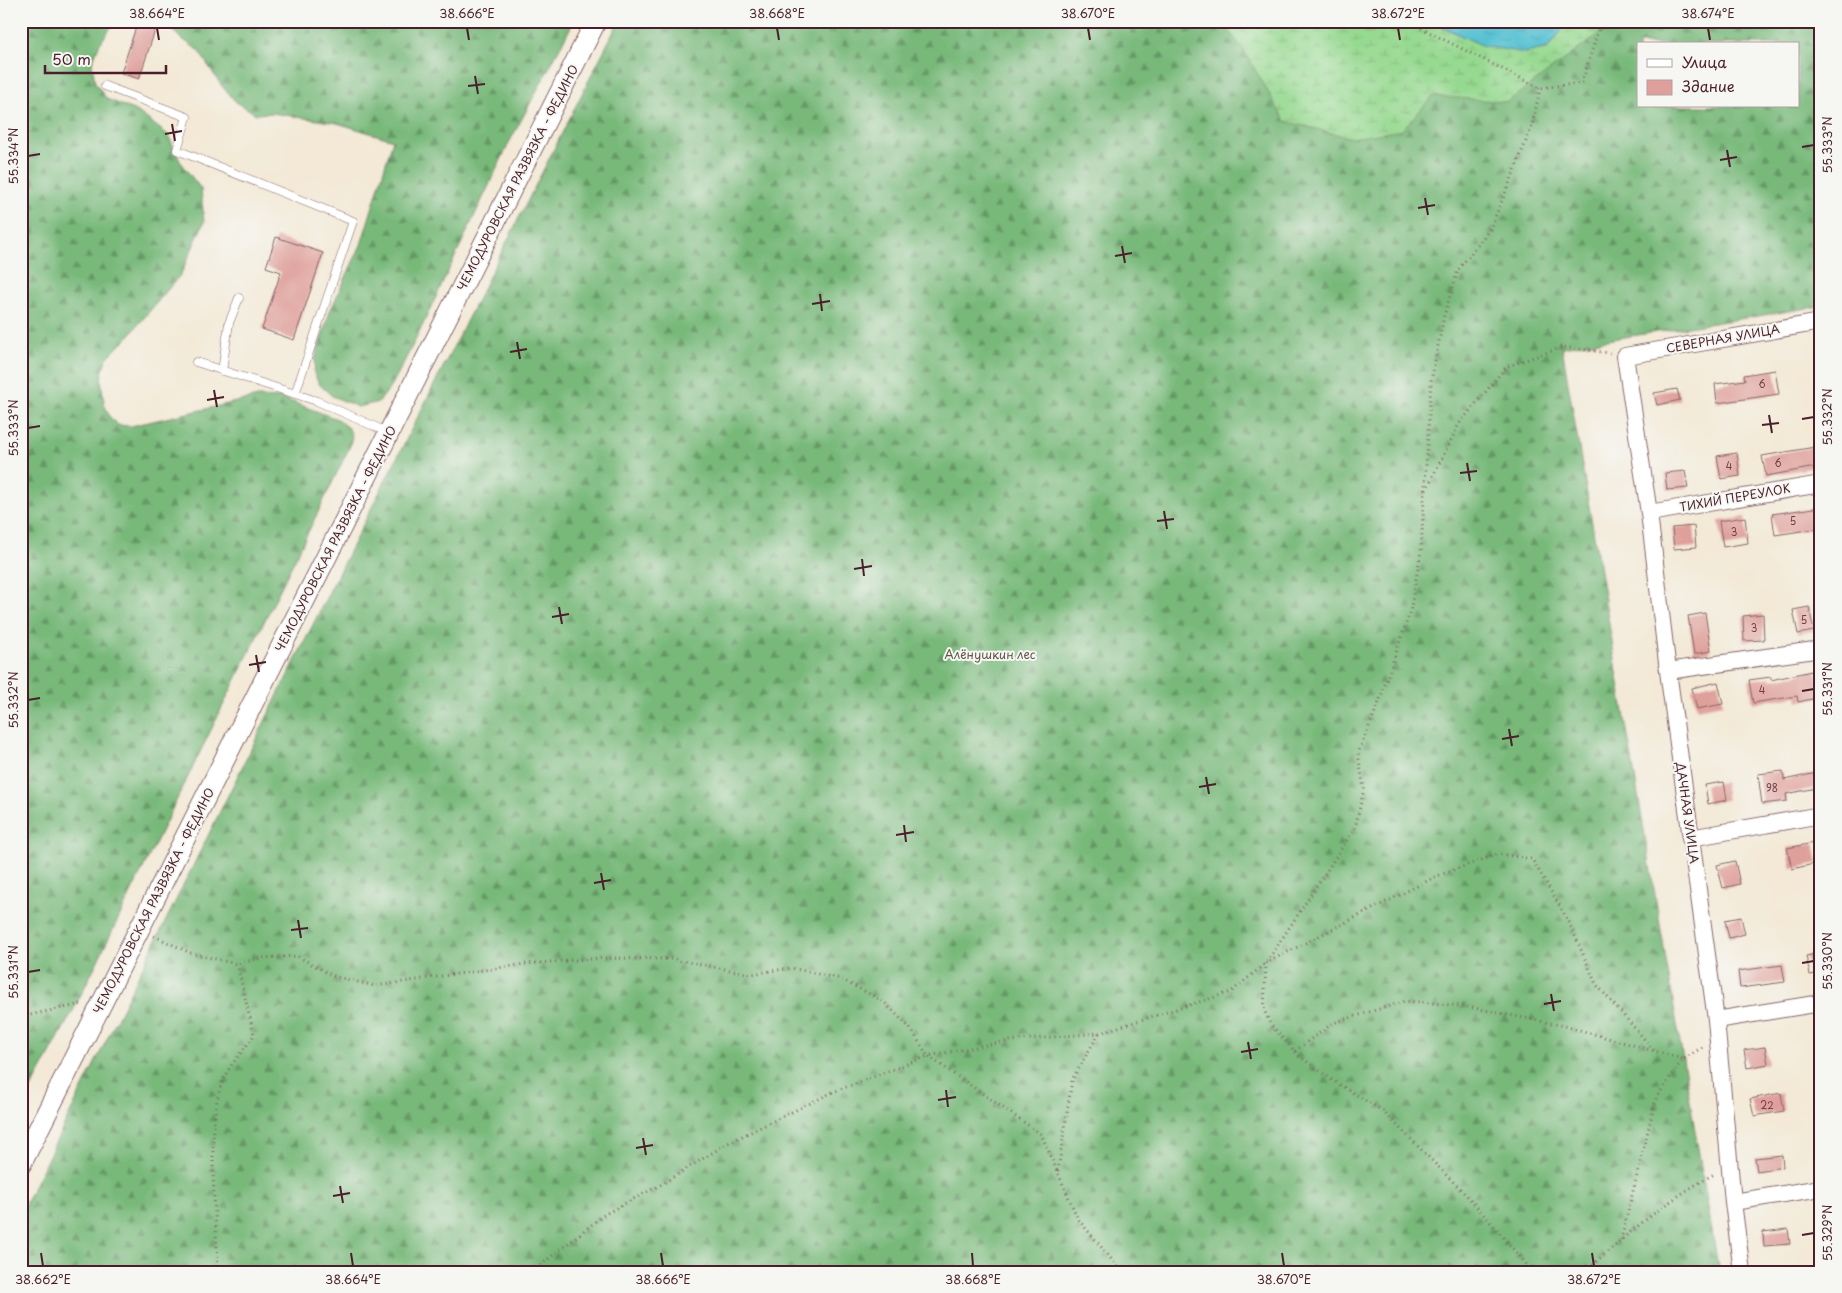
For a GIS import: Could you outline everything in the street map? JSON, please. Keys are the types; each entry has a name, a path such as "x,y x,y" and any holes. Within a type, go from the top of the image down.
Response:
{"street":[{"name":"ЧЕМОДУРОВСКАЯ РАЗВЯЗКА - ФЕДИНО","path":"21,1164 596,21"},
{"name":"СЕВЕРНАЯ УЛИЦА","path":"1625,356 1821,322"},
{"name":"ДАЧНАЯ УЛИЦА","path":"1625,356 1649,513 1690,838 1716,1020 1733,1202 1742,1272"},
{"name":"ТИХИЙ ПЕРЕУЛОК","path":"1649,513 1821,484"},
{"path":"1668,671 1821,649"},
{"path":"1690,838 1821,815"},
{"path":"1716,1020 1821,1003"},
{"path":"1733,1202 1821,1188"}],"lane":[{"path":"105,86 187,118 177,150 353,221 295,394"},
{"path":"222,370 230,323 239,298"},
{"path":"196,362 295,394 389,433"}],"path":[{"path":"1414,21 1423,29 1540,88 1582,83 1601,21"},
{"path":"1533,1272 1472,1201 1383,1111 1332,1080 1294,1051 1271,1025 1264,1010 1266,962 1355,828 1364,789 1358,753 1378,705 1410,612 1421,551 1425,493 1426,434 1431,381 1444,316 1458,270 1490,229 1512,177 1532,126 1540,88"},
{"path":"1425,493 1459,424 1506,367 1562,347 1625,356"},
{"path":"532,1272 605,1214 662,1184 728,1143 834,1092 928,1056 1008,1041 1099,1033 1231,992 1266,962 1437,876 1498,854 1532,859 1569,922 1596,984 1654,1050"},
{"path":"140,929 191,954 237,964 260,958 297,956 333,976 374,986 525,964 603,958 672,960 751,974 791,968 841,979 883,1000 910,1028 928,1056 1041,1134 1078,1219 1122,1272"},
{"path":"218,1272 214,1171 215,1105 224,1078 254,1035 237,964"},
{"path":"1294,1051 1333,1023 1406,1001 1473,1008 1565,1026 1683,1059"},
{"path":"21,1017 75,1007 83,1003"},
{"path":"1058,1172 1072,1080 1099,1033"},
{"path":"1621,1240 1656,1098 1683,1059 1717,1038"},
{"path":"1585,1272 1621,1240 1696,1184 1731,1165"}],"green space":[{"path":"21,21 122,21 111,27 99,45 92,63 95,83 107,99 138,112 168,135 181,163 201,189 204,222 181,274 127,338 106,359 101,378 104,403 109,416 118,425 131,426 258,397 282,398 337,419 349,429 352,436 350,446 319,510 75,1007 21,1108"},
{"path":"164,21 574,21 509,143 417,337 392,385 379,402 358,407 332,396 319,384 314,373 315,359 330,311 361,245 393,140 337,123 272,113 256,114 236,102 221,85 198,50 178,36"},
{"name":"Алёнушкин лес","path":"619,21 1821,21 1821,306 1562,347 1719,1272 21,1272 21,1212 343,564"},
{"path":"1221,21 1617,21 1507,102 1433,96 1402,130 1352,138 1285,121 1245,52"}],"water":[{"path":"1429,21 1569,21 1548,48 1525,53 1484,46"}],"building":[{"path":"138,21 156,27 139,79 121,73"},
{"path":"276,237 323,253 294,340 262,329 281,272 266,267"},
{"path":"1775,370 1779,394 1717,403 1715,384 1745,380 1744,375"},
{"path":"1677,389 1680,400 1657,405 1654,393"},
{"path":"1821,446 1821,466 1766,476 1762,456"},
{"path":"1737,453 1740,476 1721,479 1717,456"},
{"path":"1685,471 1688,488 1667,490 1665,473"},
{"path":"1821,507 1821,528 1775,535 1772,514"},
{"path":"1745,517 1748,543 1723,547 1719,521"},
{"path":"1694,526 1696,547 1674,549 1672,528"},
{"path":"1809,607 1814,631 1798,634 1793,610"},
{"path":"1705,613 1711,651 1694,654 1688,616"},
{"path":"1763,614 1764,640 1744,641 1743,616"},
{"path":"1816,670 1821,697 1798,702 1797,696 1753,703 1749,680 1771,677 1771,680"},
{"path":"1718,682 1723,704 1697,709 1692,688"},
{"path":"1783,771 1784,780 1821,772 1821,787 1786,794 1787,801 1762,804 1758,774"},
{"path":"1724,782 1727,800 1708,804 1705,785"},
{"path":"1814,843 1818,863 1792,869 1787,848"},
{"path":"1735,861 1740,884 1723,888 1717,865"},
{"path":"1741,917 1745,934 1729,938 1725,920"},
{"path":"1821,953 1821,973 1810,975 1806,956"},
{"path":"1782,965 1785,982 1740,988 1738,971"},
{"path":"1765,1047 1768,1064 1747,1068 1744,1050"},
{"path":"1781,1093 1784,1111 1754,1116 1750,1099"},
{"path":"1782,1155 1783,1167 1757,1171 1755,1158"},
{"path":"1788,1229 1790,1244 1764,1246 1763,1232"}]}
